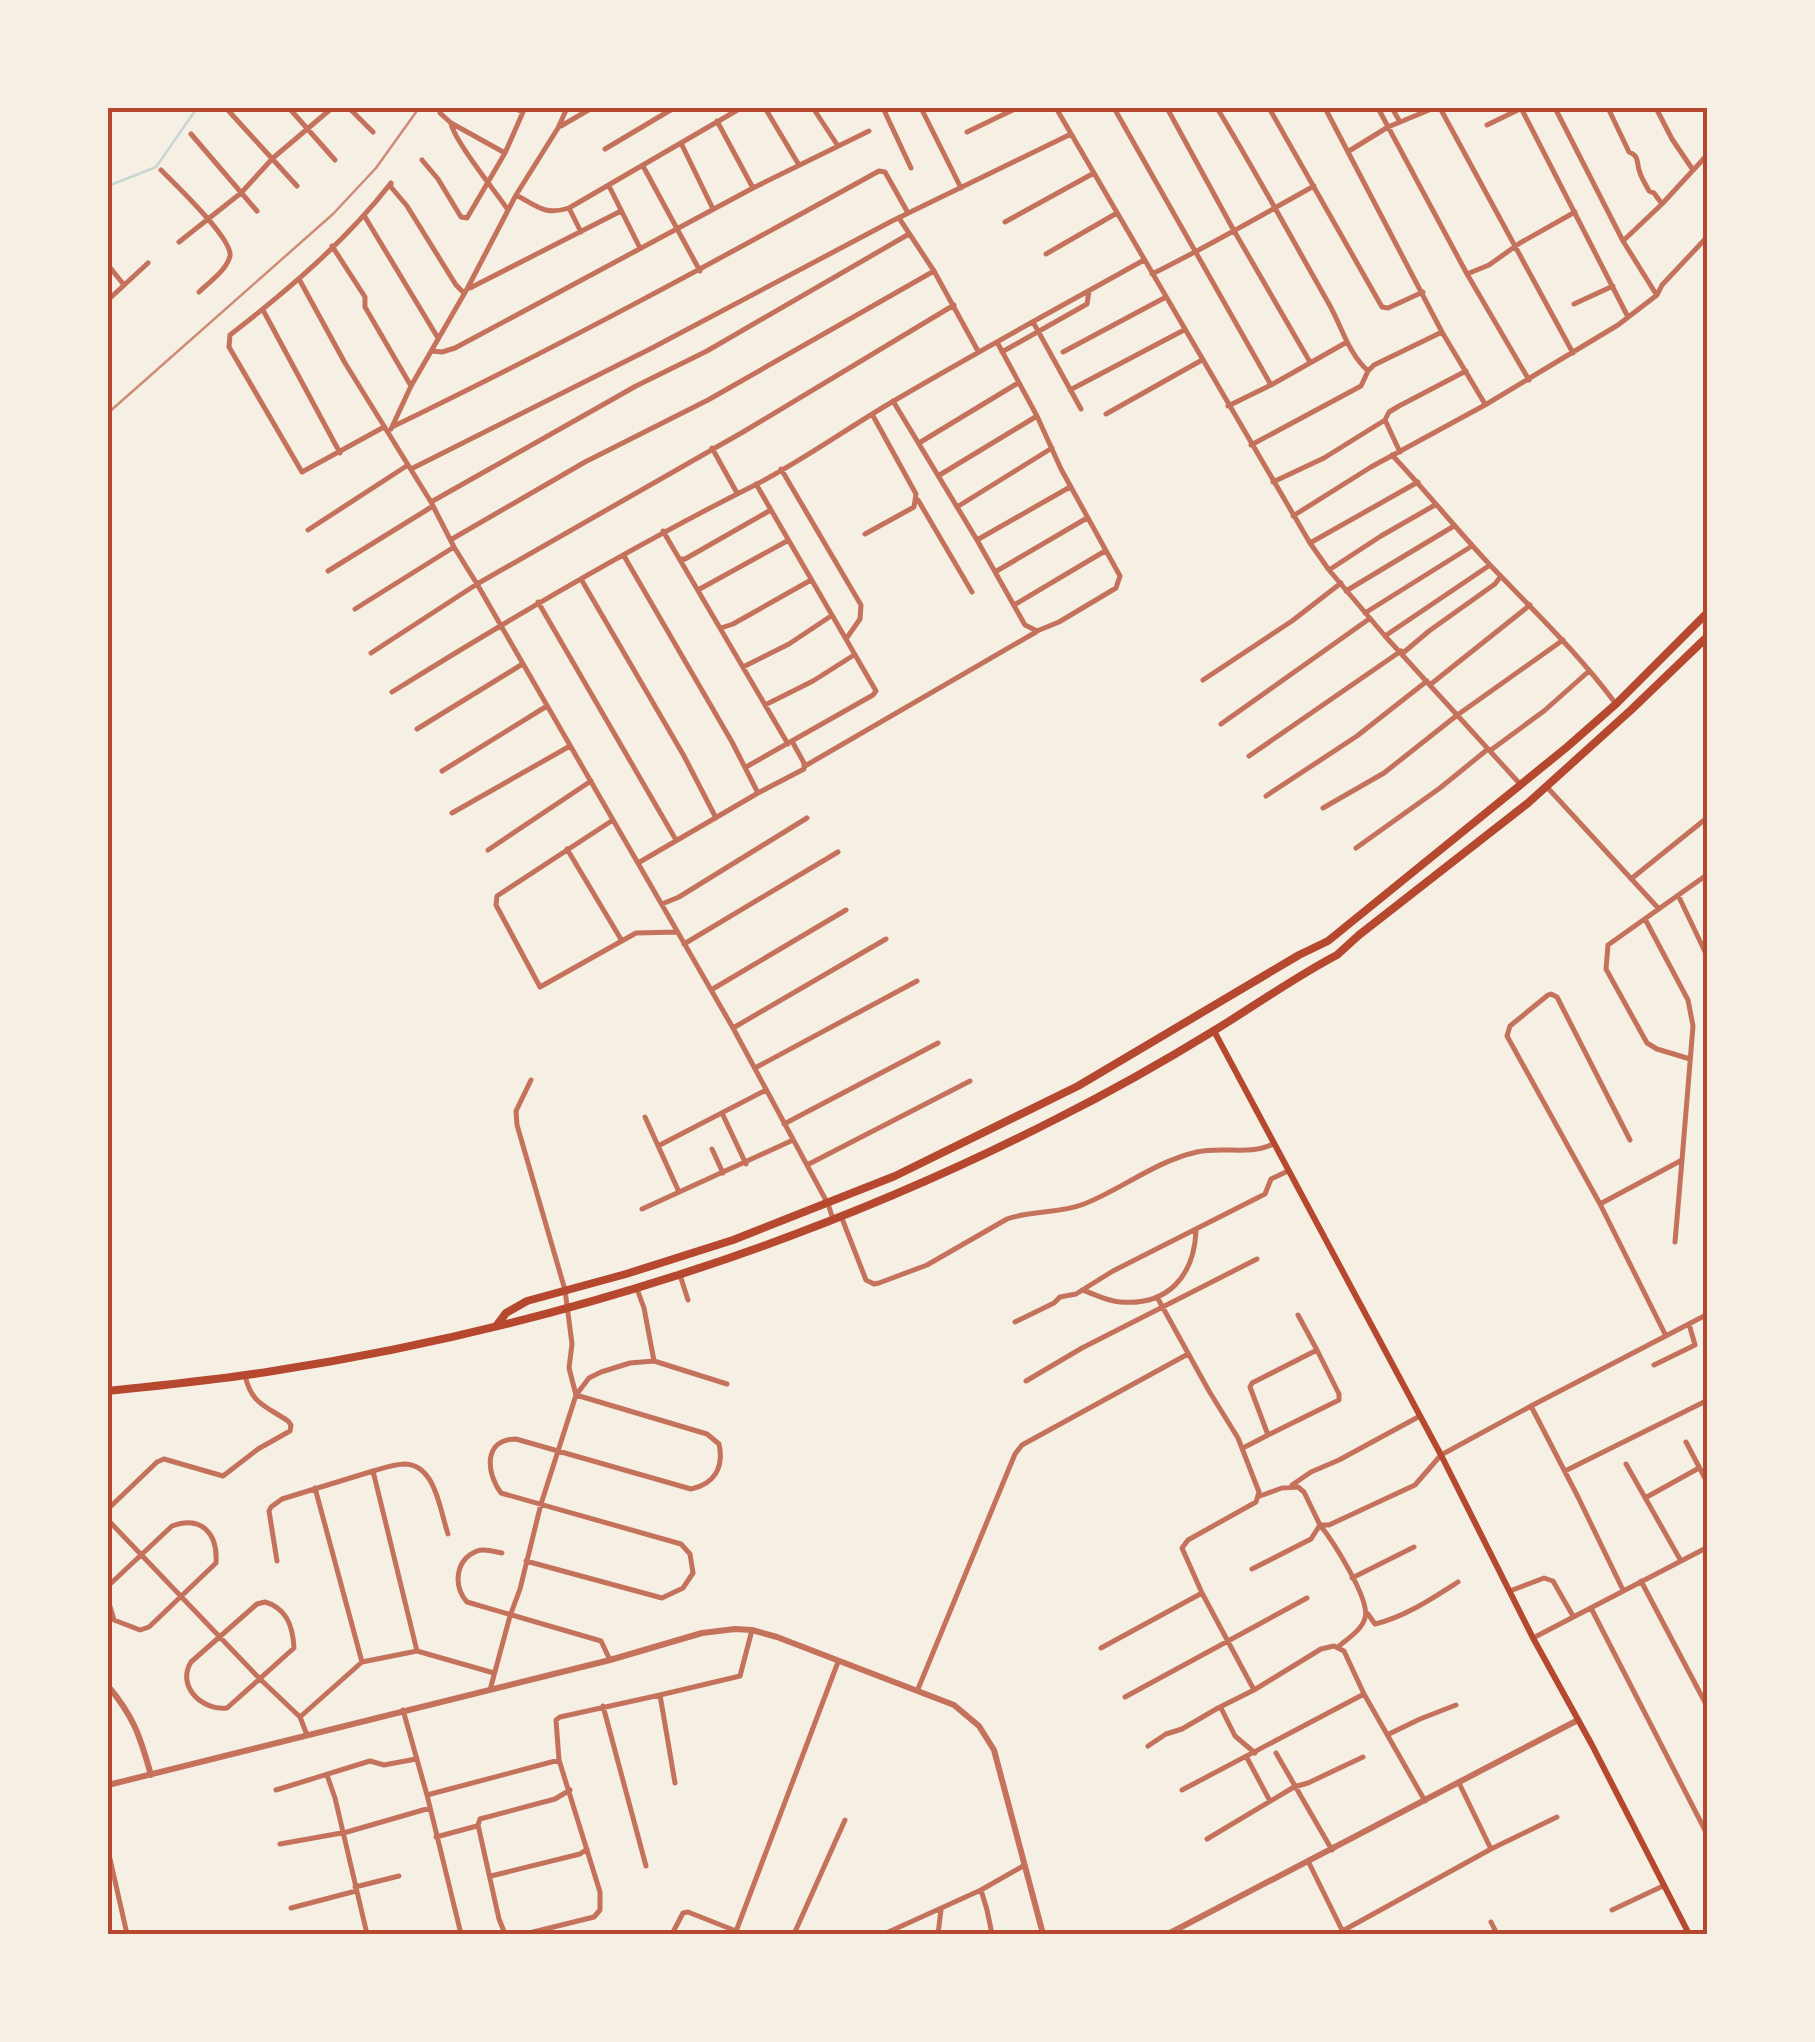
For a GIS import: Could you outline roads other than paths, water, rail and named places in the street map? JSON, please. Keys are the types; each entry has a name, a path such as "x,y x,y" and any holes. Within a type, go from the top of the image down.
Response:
{"highway":[{"path":"498,1325 506,1313 527,1301 732,1240 932,1159 1141,1050 1328,940 1522,786 1616,704 1708,612"},
{"path":"108,1391 330,1362 637,1289 916,1186 1052,1122 1214,1031 1337,954 1509,819 1708,636"}],"main road":[{"path":"1214,1031 1441,1455 1689,1934"}],"street":[{"path":"226,108 297,186"},
{"path":"289,108 335,160"},
{"path":"179,242 241,193 273,158 332,108"},
{"path":"348,108 373,132"},
{"path":"422,160 461,217 467,218 523,112 514,108"},
{"path":"388,429 568,108"},
{"path":"558,128 592,108"},
{"path":"605,150 674,108"},
{"path":"516,195 545,211 569,208 740,108"},
{"path":"765,108 799,166"},
{"path":"813,108 838,146"},
{"path":"884,108 911,168"},
{"path":"921,108 961,188"},
{"path":"967,132 1017,108"},
{"path":"1056,108 1310,543 1385,636 1522,786"},
{"path":"1114,108 1271,385"},
{"path":"1167,108 1310,362"},
{"path":"1217,108 1356,358 1368,371"},
{"path":"1269,108 1382,307 1388,308 1422,292"},
{"path":"1324,108 1442,332 1485,405"},
{"path":"1378,108 1529,380"},
{"path":"1392,108 1400,123"},
{"path":"1349,151 1388,127 1437,108 1574,352"},
{"path":"1487,125 1521,108 1628,317"},
{"path":"1555,108 1623,241 1657,295"},
{"path":"1608,108 1629,152 1639,161 1638,169 1649,191 1662,204"},
{"path":"1656,108 1693,170"},
{"path":"440,113 452,124 505,152"},
{"path":"717,121 753,188"},
{"path":"452,124 452,133 508,210"},
{"path":"432,351 455,348 753,188 869,131"},
{"path":"191,134 257,211"},
{"path":"308,530 410,467 1071,134"},
{"path":"681,143 714,209"},
{"path":"1623,241 1708,154"},
{"path":"642,166 700,272"},
{"path":"161,170 209,220 229,248 224,268 199,292"},
{"path":"466,291 451,277 391,183 365,216 299,279 230,335 229,347 302,472 700,272 879,171 885,172 908,214"},
{"path":"1005,222 1094,173"},
{"path":"609,186 640,248"},
{"path":"1152,274 1314,186"},
{"path":"569,208 581,232"},
{"path":"466,291 622,211"},
{"path":"1467,274 1489,265 1575,212"},
{"path":"1046,254 1117,213"},
{"path":"365,216 438,338"},
{"path":"899,218 978,352"},
{"path":"328,571 584,414 706,351 909,234"},
{"path":"1293,516 1392,455 1529,380 1628,317 1657,295 1708,236"},
{"path":"332,246 365,297 365,307 411,386"},
{"path":"392,692 538,602 756,484 893,401 1144,260"},
{"path":"108,300 148,263"},
{"path":"108,266 124,285"},
{"path":"355,609 585,462 708,400 934,272"},
{"path":"299,279 733,1028 837,1217 866,1280 879,1283 927,1265 1018,1215 1084,1204 1178,1158 1216,1148 1254,1150 1273,1144"},
{"path":"1574,304 1612,286"},
{"path":"1002,352 1087,304 1089,291"},
{"path":"1063,352 1167,297"},
{"path":"370,653 478,584 954,306"},
{"path":"263,309 340,453"},
{"path":"1033,322 1081,410"},
{"path":"1070,390 1184,330"},
{"path":"1251,445 1361,386 1374,365 1442,332"},
{"path":"638,863 1116,588 1120,576 1086,518 997,342"},
{"path":"1228,406 1347,342"},
{"path":"1106,414 1202,360"},
{"path":"1273,482 1324,458 1385,420 1390,412 1466,371"},
{"path":"919,443 1018,383"},
{"path":"893,401 1025,625 1037,631"},
{"path":"872,414 972,592"},
{"path":"938,476 1037,416"},
{"path":"1385,420 1400,452"},
{"path":"712,448 736,492"},
{"path":"957,507 1052,448"},
{"path":"1392,455 1472,546 1563,640 1616,704"},
{"path":"781,469 862,605 860,619 846,640"},
{"path":"1310,543 1418,482"},
{"path":"746,767 875,692 756,484"},
{"path":"977,540 1071,486"},
{"path":"865,534 914,507 916,497"},
{"path":"1329,570 1435,505"},
{"path":"680,559 770,510"},
{"path":"995,572 1086,518"},
{"path":"1346,591 1454,526"},
{"path":"664,531 805,766"},
{"path":"698,590 788,540"},
{"path":"1220,724 1368,615 1472,546"},
{"path":"1014,604 1105,551"},
{"path":"624,556 758,793"},
{"path":"1385,636 1490,565"},
{"path":"1249,756 1402,652 1501,576"},
{"path":"581,579 716,818"},
{"path":"721,628 811,580"},
{"path":"1203,680 1292,621 1340,583"},
{"path":"538,602 676,840"},
{"path":"1266,796 1357,736 1530,605"},
{"path":"743,666 789,644 832,616"},
{"path":"1323,808 1384,773 1563,640"},
{"path":"765,705 813,681 854,654"},
{"path":"417,729 522,665"},
{"path":"1356,848 1544,711 1588,671"},
{"path":"442,771 548,706"},
{"path":"452,814 570,746"},
{"path":"488,850 592,781"},
{"path":"1546,786 1659,909"},
{"path":"1631,879 1708,816"},
{"path":"662,904 679,898 807,818"},
{"path":"614,820 495,899 540,987 640,932 677,932"},
{"path":"568,849 622,941"},
{"path":"684,944 838,852"},
{"path":"1690,1058 1657,1050 1648,1043 1606,969 1608,944 1708,874"},
{"path":"1678,895 1708,958"},
{"path":"711,990 846,910"},
{"path":"1645,920 1688,1000 1693,1026 1675,1242"},
{"path":"733,1028 886,939"},
{"path":"755,1068 916,982"},
{"path":"1630,1140 1557,996 1551,994 1510,1026 1508,1036 1600,1204 1666,1336"},
{"path":"784,1124 938,1043"},
{"path":"531,1080 516,1111 517,1125 566,1290 572,1344 570,1368 576,1394"},
{"path":"807,1166 970,1080"},
{"path":"658,1146 766,1090"},
{"path":"722,1113 746,1164"},
{"path":"645,1117 679,1193"},
{"path":"642,1210 793,1140"},
{"path":"712,1150 724,1174"},
{"path":"1600,1204 1682,1160"},
{"path":"1015,1322 1266,1194 1271,1179 1288,1171"},
{"path":"1082,1290 1118,1302 1146,1302 1157,1297 1170,1290 1185,1273 1193,1256 1196,1230"},
{"path":"1026,1381 1256,1259"},
{"path":"680,1274 688,1300"},
{"path":"637,1289 647,1318 654,1362"},
{"path":"1157,1297 1243,1448 1260,1496"},
{"path":"1320,1525 1415,1485 1441,1455 1708,1314"},
{"path":"1243,1448 1339,1400 1298,1315"},
{"path":"1654,1365 1694,1345 1690,1324"},
{"path":"1268,1434 1250,1388 1252,1383 1317,1350"},
{"path":"918,1689 1022,1445 1188,1354"},
{"path":"490,1690 576,1394 589,1378 630,1363 654,1362 727,1384"},
{"path":"108,1510 157,1462 164,1460 223,1476 290,1431 288,1421 254,1399 245,1375"},
{"path":"526,1560 662,1598 683,1588 693,1572 690,1554 682,1544 501,1493 495,1485 491,1456 494,1448 508,1439 691,1489 707,1484 719,1471 719,1444 707,1434 576,1394"},
{"path":"1565,1471 1708,1400"},
{"path":"1531,1406 1622,1590"},
{"path":"1254,1690 1182,1548 1188,1540 1256,1502 1260,1496 1290,1486 1420,1416"},
{"path":"1686,1442 1708,1484"},
{"path":"276,1562 271,1507 314,1488 406,1464 430,1478 448,1534"},
{"path":"1626,1464 1681,1560"},
{"path":"1646,1498 1699,1468"},
{"path":"373,1471 417,1651"},
{"path":"1290,1486 1302,1489 1364,1597 1366,1611 1375,1624 1458,1582"},
{"path":"314,1488 362,1662"},
{"path":"108,1520 300,1717 307,1735"},
{"path":"108,1586 178,1523 200,1525 209,1530 214,1540 216,1562 150,1627 140,1630 114,1620 108,1600"},
{"path":"1252,1569 1311,1539 1320,1525"},
{"path":"1352,1578 1414,1547"},
{"path":"1533,1638 1708,1547"},
{"path":"502,1554 483,1549 464,1562 458,1571 458,1582 459,1592 467,1602 601,1641 610,1660"},
{"path":"1510,1591 1549,1578 1554,1580 1574,1616"},
{"path":"1641,1581 1708,1708"},
{"path":"1101,1648 1202,1593"},
{"path":"1125,1696 1307,1598"},
{"path":"260,1602 273,1604 287,1616 294,1648 223,1710 196,1699 189,1689 186,1670 190,1662 221,1637 260,1602"},
{"path":"1590,1608 1708,1836"},
{"path":"1148,1746 1322,1649 1338,1647 1360,1627 1366,1611"},
{"path":"524,1934 598,1914 601,1902 560,1760 556,1720 740,1676 752,1630"},
{"path":"108,1785 610,1660 702,1633 752,1630 778,1636 918,1689 968,1714 994,1750 1043,1934"},
{"path":"1338,1647 1344,1651 1425,1801"},
{"path":"300,1717 362,1662 417,1651 494,1673"},
{"path":"672,1934 683,1913 688,1912 735,1933 839,1660"},
{"path":"108,1686 137,1728 152,1775"},
{"path":"1182,1790 1364,1694"},
{"path":"660,1695 675,1784"},
{"path":"603,1706 646,1866"},
{"path":"1389,1734 1456,1706"},
{"path":"1218,1708 1235,1736 1255,1753"},
{"path":"403,1710 460,1934"},
{"path":"1168,1934 1578,1720"},
{"path":"1276,1753 1332,1850"},
{"path":"1246,1756 1270,1801"},
{"path":"1206,1839 1294,1786 1363,1757"},
{"path":"276,1790 370,1761 384,1765 416,1759"},
{"path":"427,1794 560,1760"},
{"path":"327,1775 368,1934"},
{"path":"1459,1783 1491,1849"},
{"path":"505,1934 478,1826 480,1819 555,1799 570,1790"},
{"path":"280,1844 430,1808"},
{"path":"1309,1863 1341,1933 1491,1849 1557,1817"},
{"path":"794,1934 845,1820"},
{"path":"436,1837 478,1826"},
{"path":"491,1876 587,1849"},
{"path":"108,1850 128,1934"},
{"path":"884,1934 981,1890 1025,1865"},
{"path":"290,1908 399,1876"},
{"path":"1612,1910 1664,1886"},
{"path":"981,1890 992,1934"},
{"path":"938,1934 940,1910"},
{"path":"1491,1922 1496,1934"}],"waterway":[{"path":"108,186 156,167 197,108"}],"railway":[{"path":"108,413 333,214 376,168 419,108"}]}
